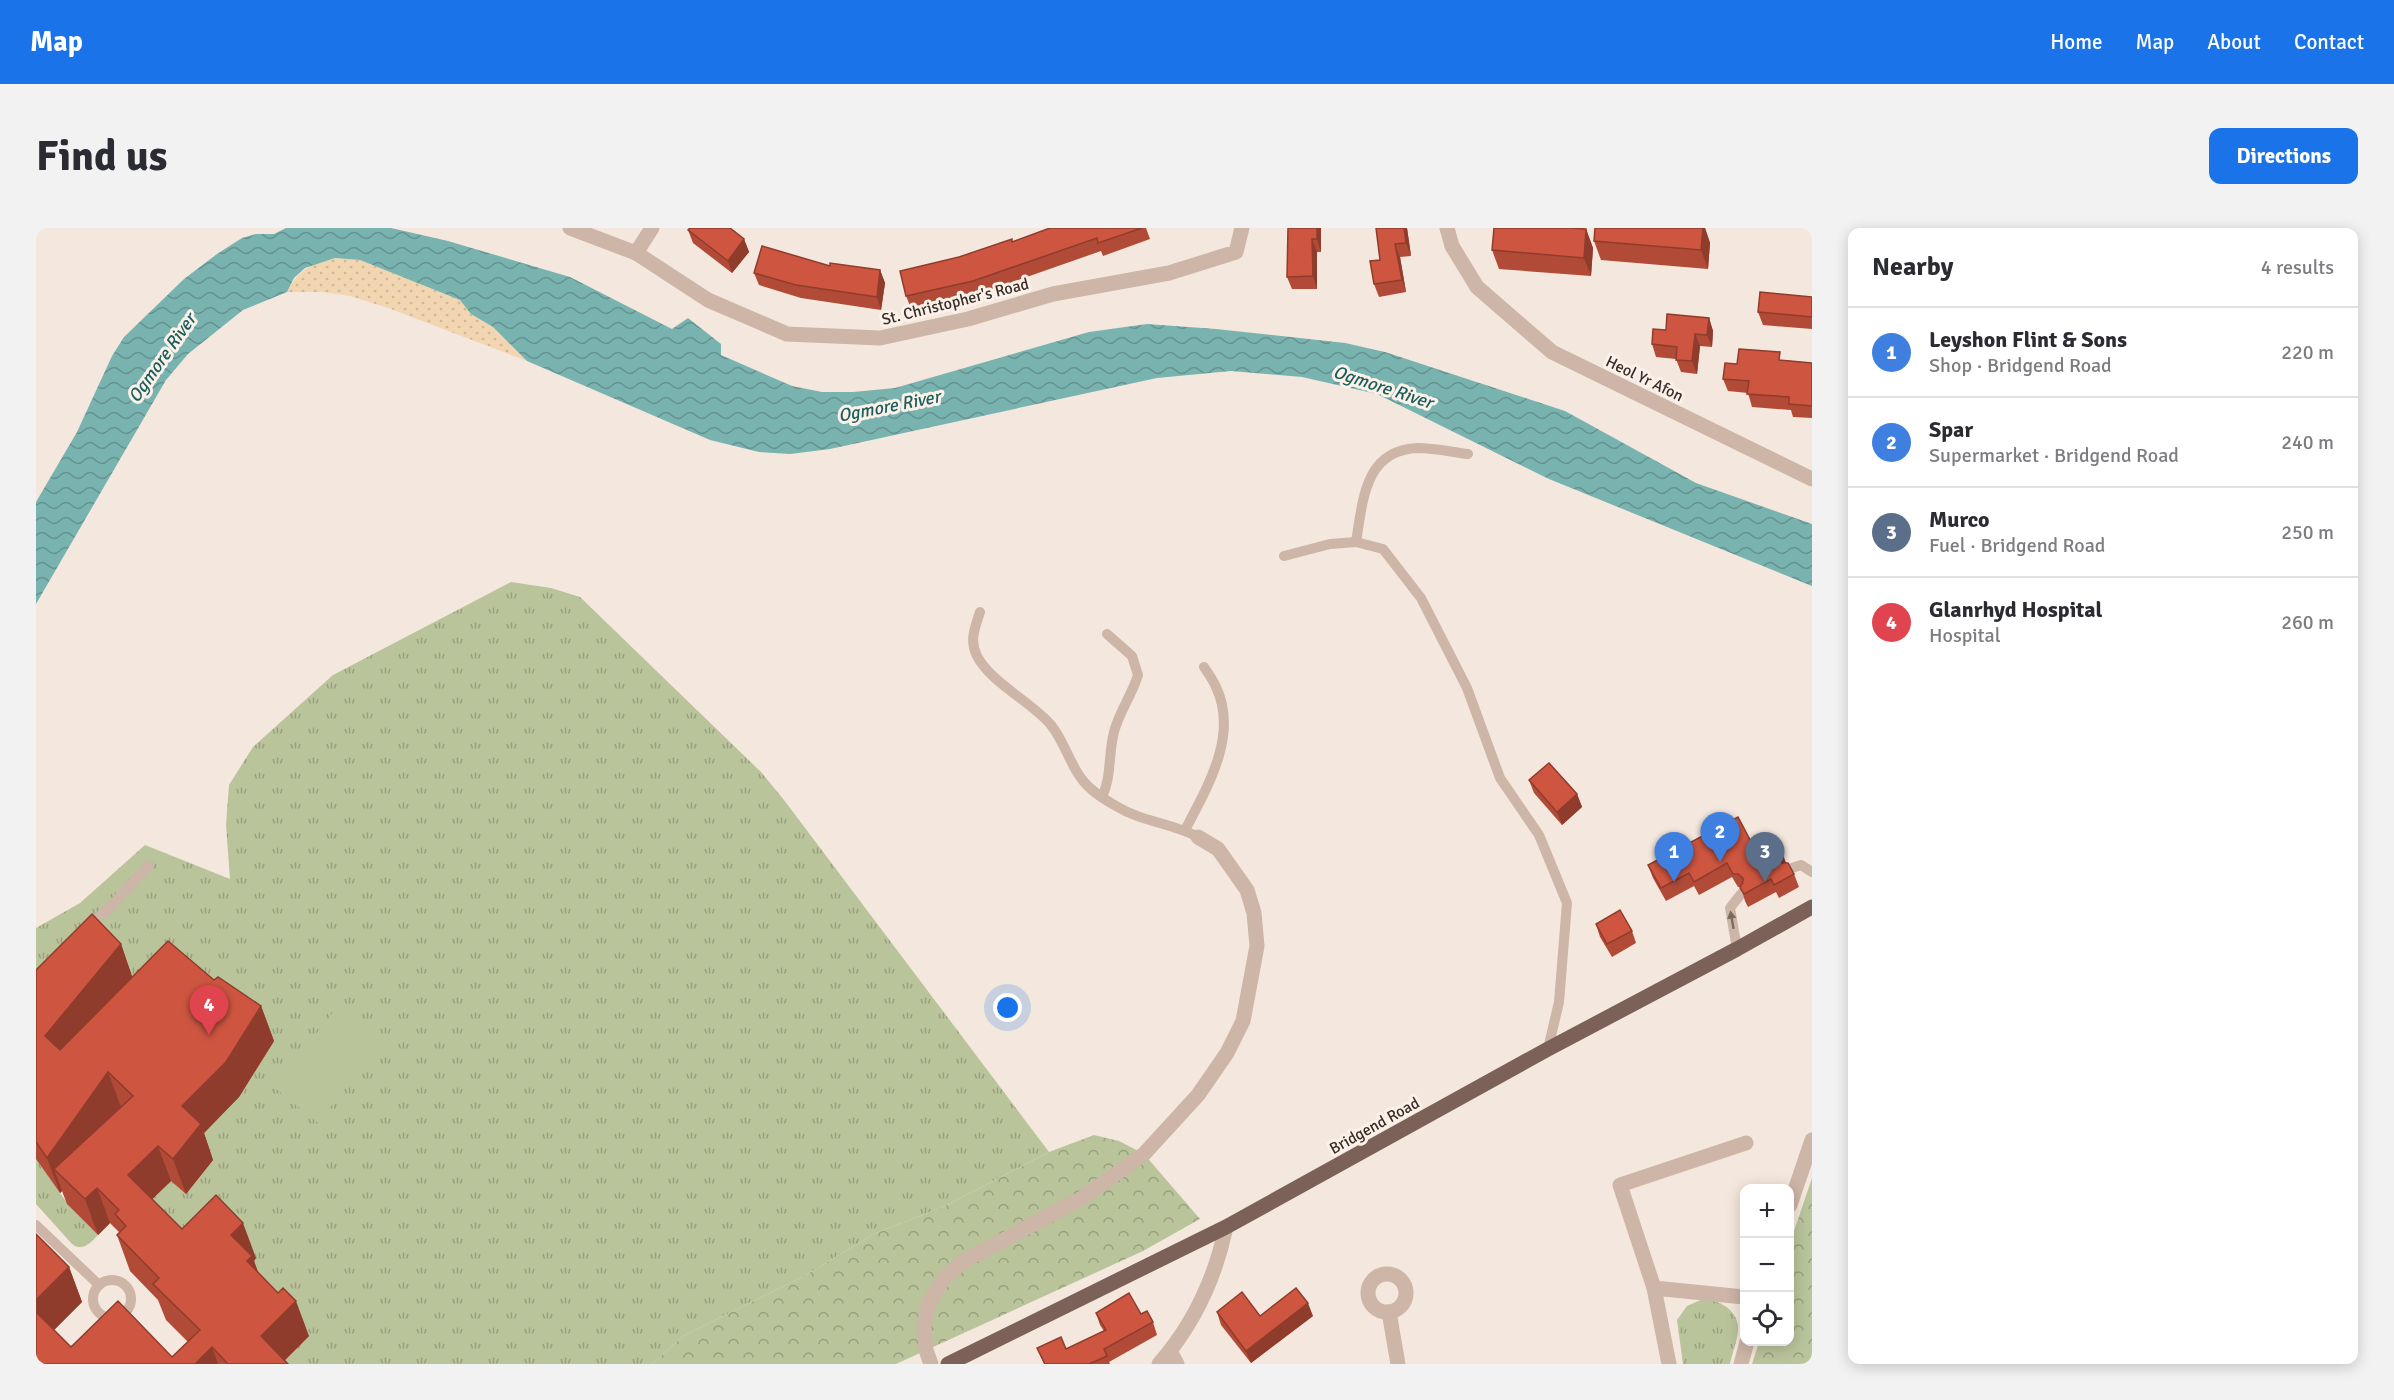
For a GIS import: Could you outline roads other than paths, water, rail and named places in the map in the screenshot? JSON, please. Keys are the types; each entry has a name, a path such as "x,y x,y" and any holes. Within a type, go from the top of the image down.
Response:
{"main road":[{"name":"Bridgend Road","path":"948,1364 1226,1227 1548,1049 1812,907"}],"street":[{"name":"St. Christopher's Road","path":"570,228 636,253 708,300 787,334 880,338 968,319 1053,294 1169,273 1236,252 1242,228"},
{"path":"636,253 652,228"},
{"name":"Heol Yr Afon","path":"1447,228 1452,246 1477,288 1552,352 1812,479"},
{"path":"931,1364 926,1350 924,1326 929,1302 945,1277 964,1261 1082,1198 1144,1154 1198,1095 1227,1053 1243,1021 1257,946 1254,913 1247,890 1218,849 1192,833"},
{"path":"1794,1193 1812,1140"},
{"path":"1669,1364 1654,1288 1620,1185 1746,1143"},
{"path":"1159,1364 1173,1357 1206,1294 1218,1261 1226,1227"},
{"path":"1654,1288 1740,1297"},
{"path":"1389,1312 1398,1364"},
{"path":"1741,1364 1746,1346"}],"lane":[{"path":"1356,542 1365,489 1369,478 1384,460 1404,450 1416,448 1468,454"},
{"path":"1284,556 1330,544 1356,542 1383,549 1421,598 1467,688 1500,778 1539,836 1567,903 1559,1002 1548,1049"},
{"path":"980,612 971,638 978,657 999,681 1051,725 1081,778 1102,797 1118,807 1145,820 1192,833 1216,767 1223,733 1224,711 1216,687 1204,667"},
{"path":"1102,797 1109,782 1110,751 1115,729 1138,675 1132,656 1107,634"},
{"path":"1789,869 1801,865 1812,872"},
{"path":"82,932 114,903 148,866"},
{"path":"1737,949 1730,908 1741,894"},
{"path":"36,1225 99,1285"}],"water":[{"name":"Ogmore River","path":"286,228 391,228 448,241 570,277 672,329 688,318 721,344 721,355 792,386 822,392 895,388 1089,332 1147,324 1345,343 1385,352 1565,411 1696,483 1812,524 1812,586 1549,479 1377,394 1302,377 1231,371 1157,378 830,449 790,454 759,452 710,440 527,361 493,327 471,314 460,300 360,260 335,258 305,268 294,278 287,292 243,310 188,354 166,380 36,604 36,502 77,432 112,356 124,337 184,279 217,254 242,238 256,234 274,234"}],"place":[{"name":"Spar","path":"1720,862"},
{"name":"Leyshon Flint & Sons","path":"1674,882"},
{"name":"Murco","path":"1765,882"},
{"name":"Glanrhyd Hospital","path":"209,1035"}]}
